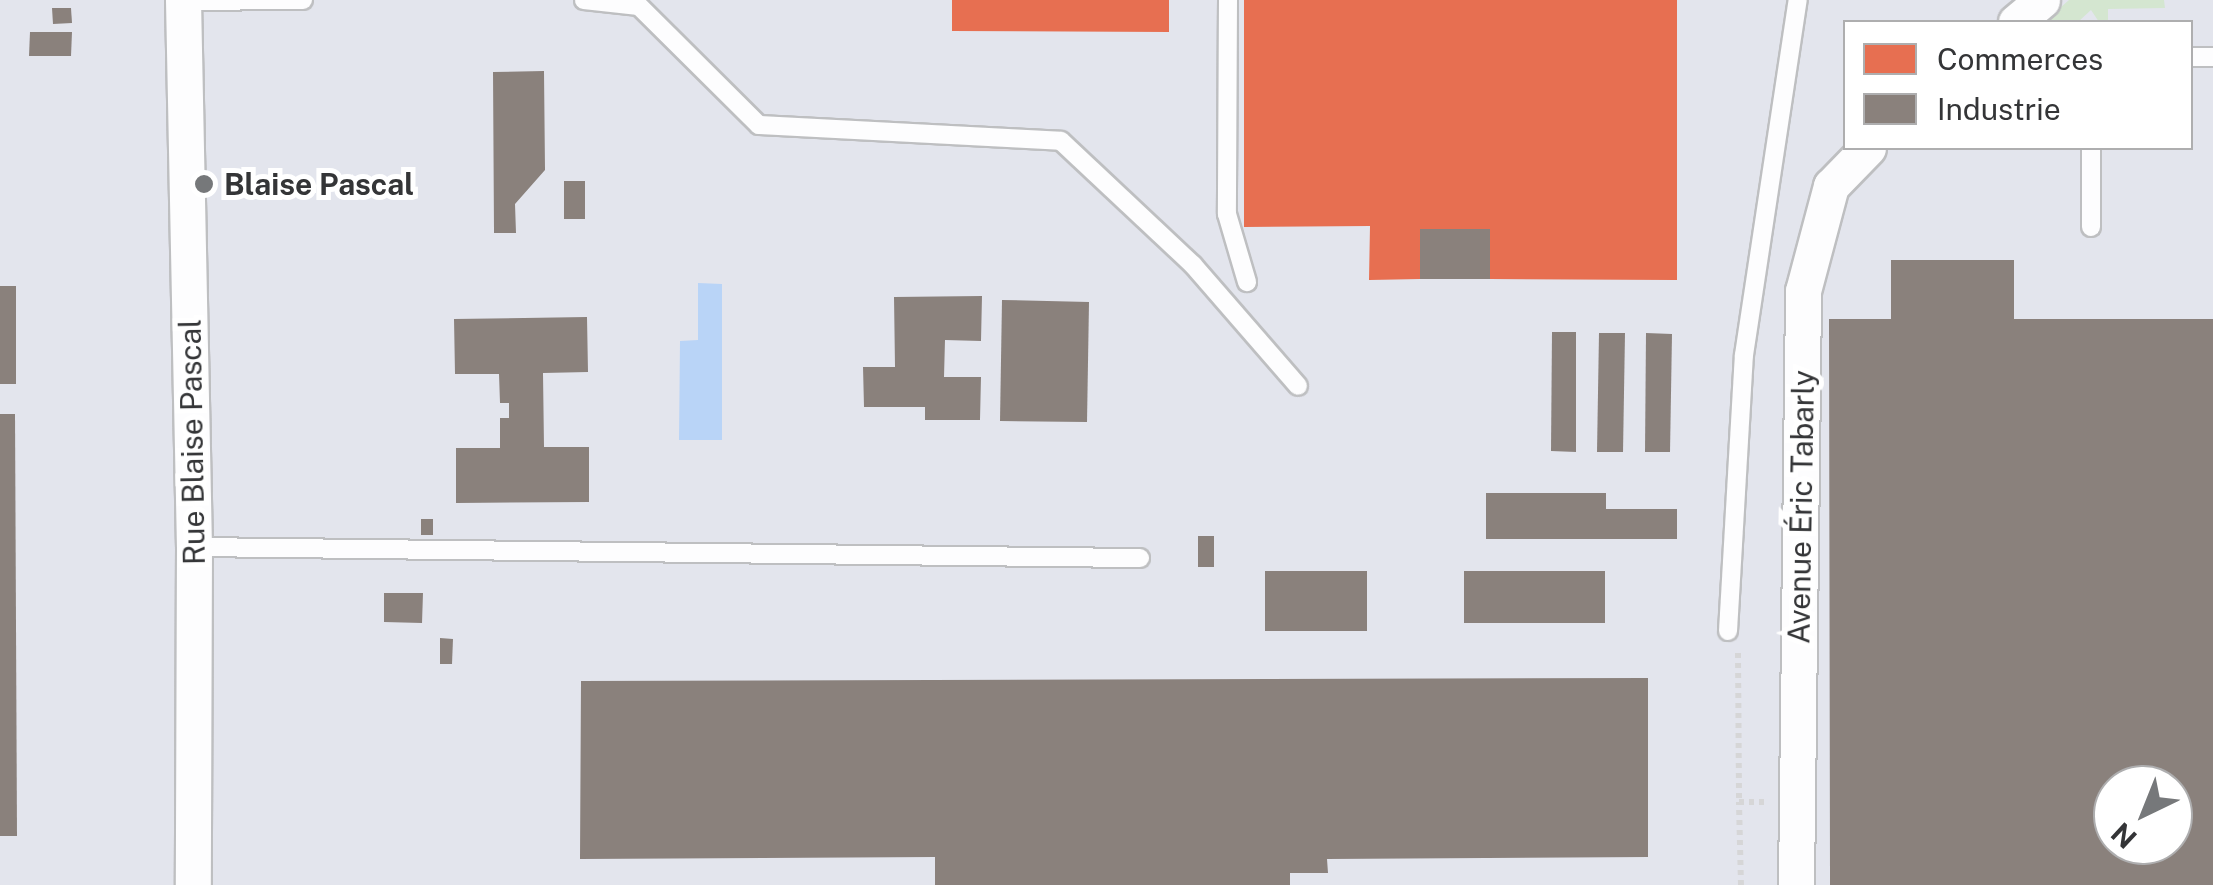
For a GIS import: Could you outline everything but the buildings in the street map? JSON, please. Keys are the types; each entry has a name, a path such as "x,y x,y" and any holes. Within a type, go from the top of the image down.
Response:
{"street":[{"path":"2018,20 2042,0"},
{"name":"Rue Blaise Pascal","path":"182,1 194,547 192,885"},
{"name":"Avenue Éric Tabarly","path":"1796,885 1803,291 1832,186 1866,150"}],"lane":[{"path":"182,1 303,0"},
{"path":"584,0 639,6 759,125 1060,141 1193,265 1298,386"},
{"path":"1228,0 1227,214 1247,282"},
{"path":"1728,631 1744,354 1798,0"},
{"path":"2091,150 2091,227"},
{"path":"194,547 1140,558"}],"path":[{"path":"1738,650 1740,885"},
{"path":"1739,802 1798,802"}],"shaded area":[{"path":"0,0 2213,0 2213,885 0,885"}],"green space":[{"path":"2069,0 2164,0 2165,8 2108,9 2108,20 2098,20 2091,10 2080,20 2046,20"}],"water":[{"path":"698,283 722,284 722,440 679,440 680,341 698,340"}],"place":[{"name":"Blaise Pascal","path":"204,184"}]}
